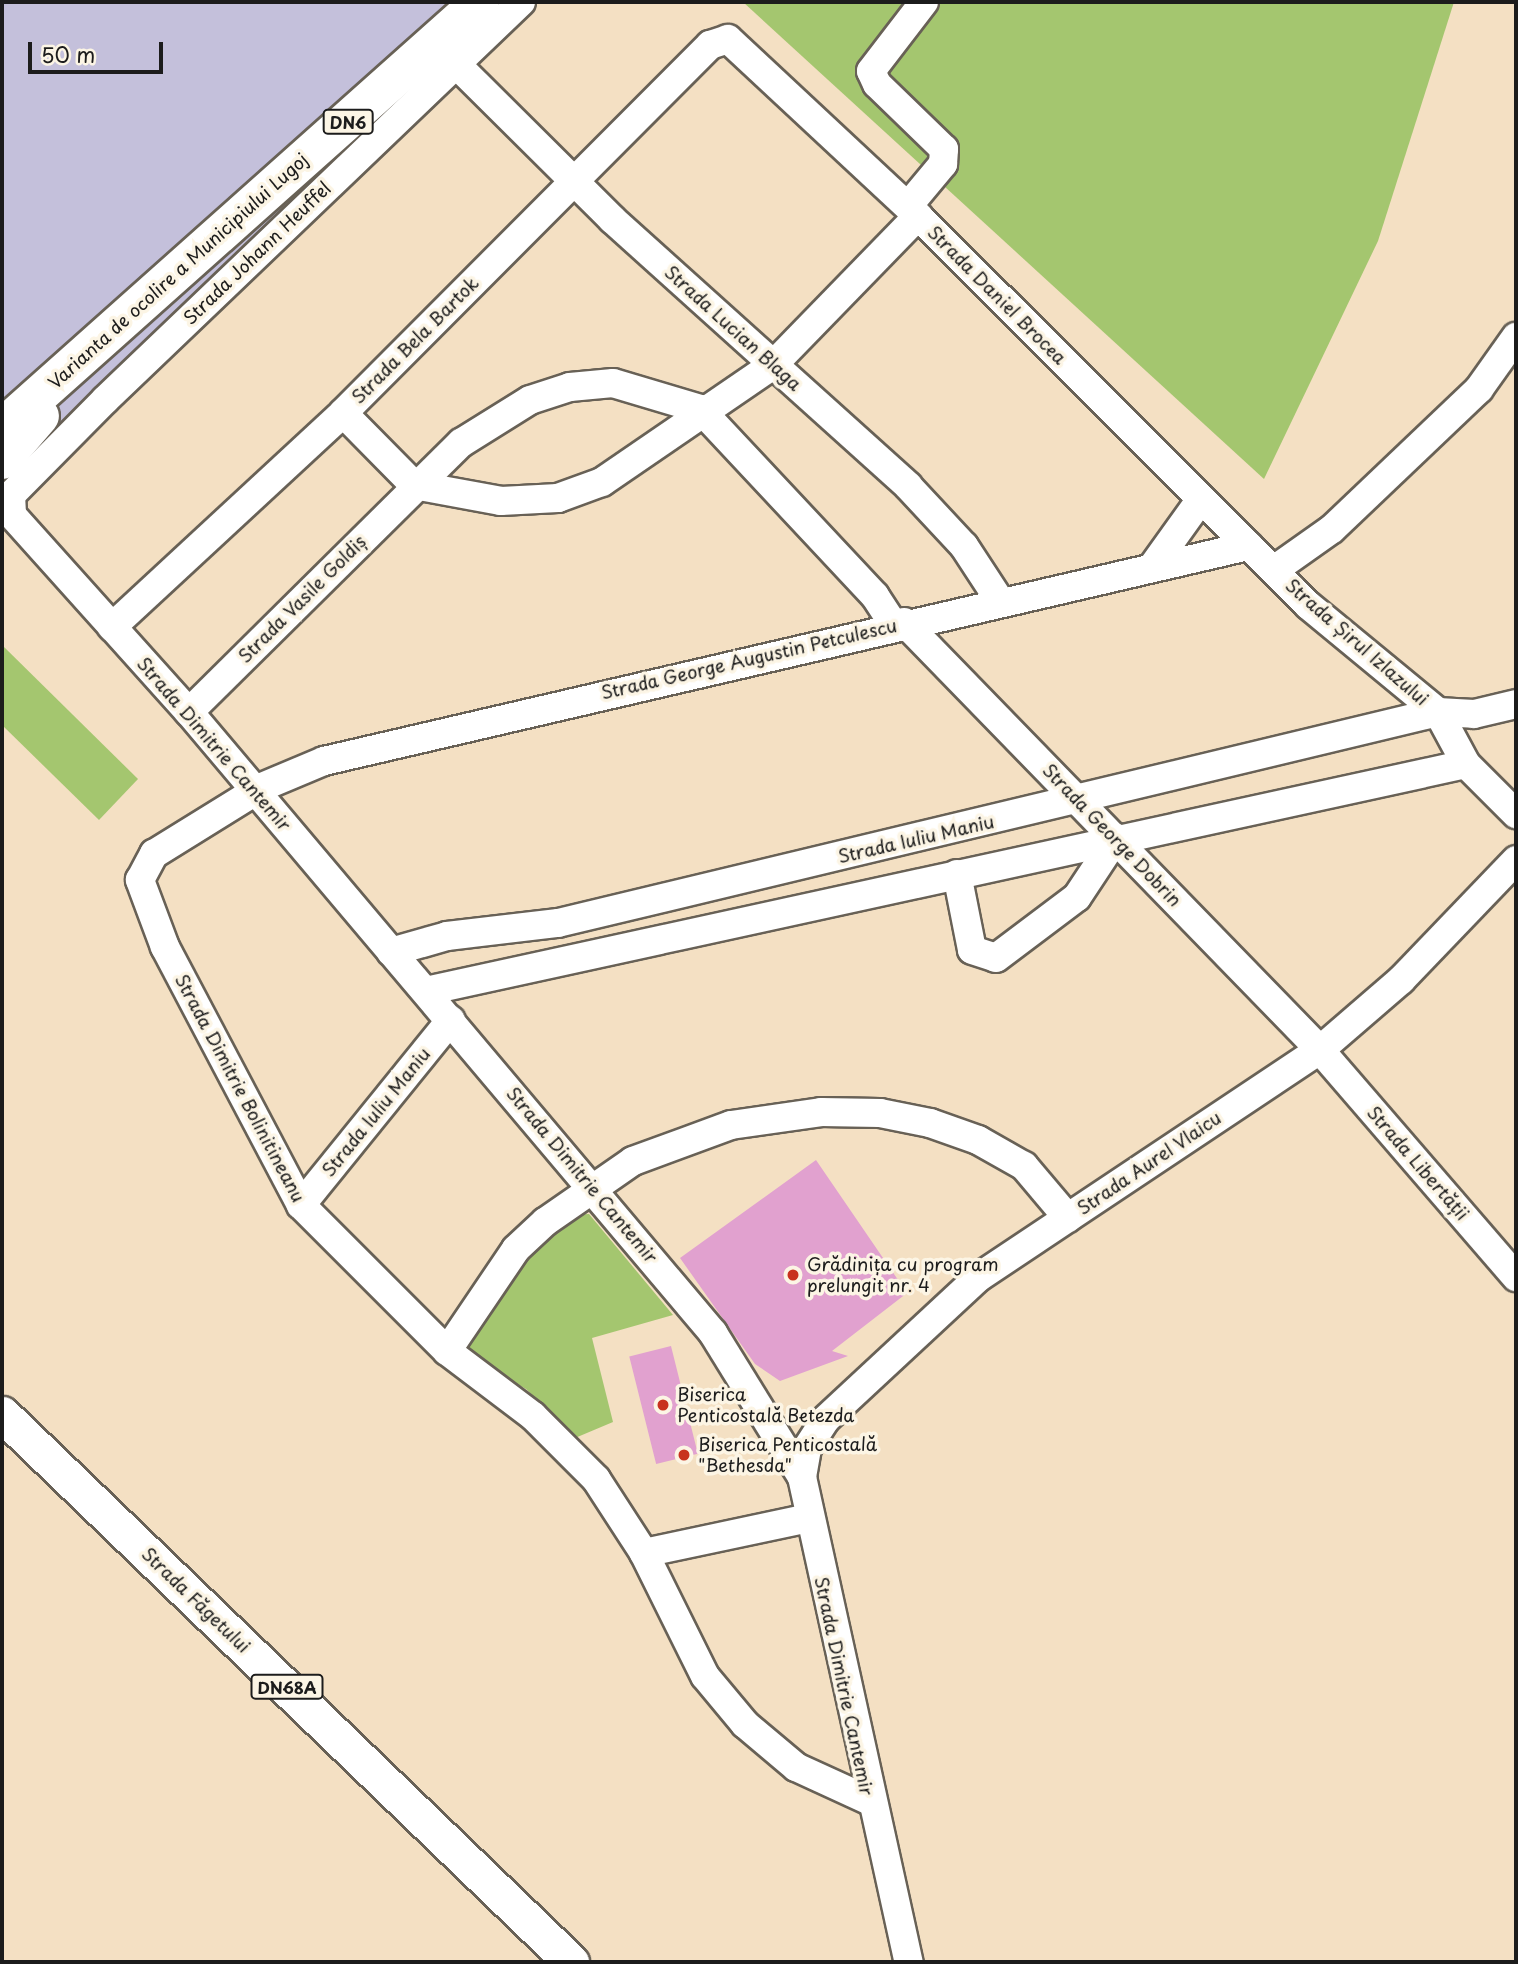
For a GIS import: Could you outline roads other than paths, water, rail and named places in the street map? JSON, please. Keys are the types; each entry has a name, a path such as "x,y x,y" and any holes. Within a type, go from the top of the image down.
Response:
{"highway":[{"name":"Varianta de ocolire a Municipiului Lugoj","path":"2,428 480,2"},
{"name":"DN6","path":"2,403 212,239"},
{"name":"DN6","path":"2,460 212,239"}],"main road":[{"name":"Strada Făgetului","path":"2,1414 570,1962"}],"street":[{"name":"Strada Johann Heuffel","path":"12,515 11,495 522,2"},
{"path":"343,413 414,485 501,500 558,498 602,482 700,410 773,365 913,211 943,164 944,149 877,84 871,71 925,2"},
{"name":"Strada Daniel Brocea","path":"710,45 728,39 913,211 1274,570"},
{"name":"Strada Bela Bartok","path":"112,627 343,413 710,45"},
{"name":"Strada Lucian Blaga","path":"456,64 573,181 908,486 964,546 1000,601"},
{"name":"Strada Șirul Izlazului","path":"1516,337 1469,398 1332,529 1274,570 1438,712 1466,764 1516,814"},
{"name":"Strada Vasile Goldiș","path":"189,712 414,485 461,443 507,414 570,387 612,383 700,410 898,623"},
{"path":"1153,566 1201,499"},
{"name":"Strada Dimitrie Cantemir","path":"12,515 189,712 713,1333 802,1477 868,1800 909,1962"},
{"name":"Strada George Augustin Petculescu","path":"256,792 324,761 898,623 1248,546"},
{"name":"Strada George Dobrin","path":"898,623 1116,838 1320,1050"},
{"name":"Strada Iuliu Maniu","path":"391,952 447,936 558,923 1079,801 1438,712 1474,714 1516,704"},
{"path":"426,991 1116,838 1466,764"},
{"name":"Strada Dimitrie Bolinitineanu","path":"256,792 154,855 144,867 141,892 301,1205 447,1351 533,1416 596,1479 644,1553 705,1676 745,1724 796,1767 868,1800"},
{"path":"957,874 972,950 996,958 1077,897 1116,838"},
{"name":"Strada Aurel Vlaicu","path":"802,1477 807,1448 856,1387 979,1277 1320,1050 1401,980 1516,860"},
{"name":"Strada Iuliu Maniu","path":"301,1205 451,1020"},
{"name":"Strada Libertății","path":"1320,1050 1516,1277"},
{"path":"447,1351 516,1249 591,1187 634,1161 731,1125 821,1112 880,1113 978,1139 1024,1166 1068,1218"},
{"path":"644,1553 809,1518"}],"place":[{"name":"Grădinița cu program prelungit nr. 4","path":"793,1275"},
{"name":"Biserica Penticostală Betezda","path":"663,1405"},
{"name":"Biserica Penticostală \"Bethesda\"","path":"684,1455"}]}
